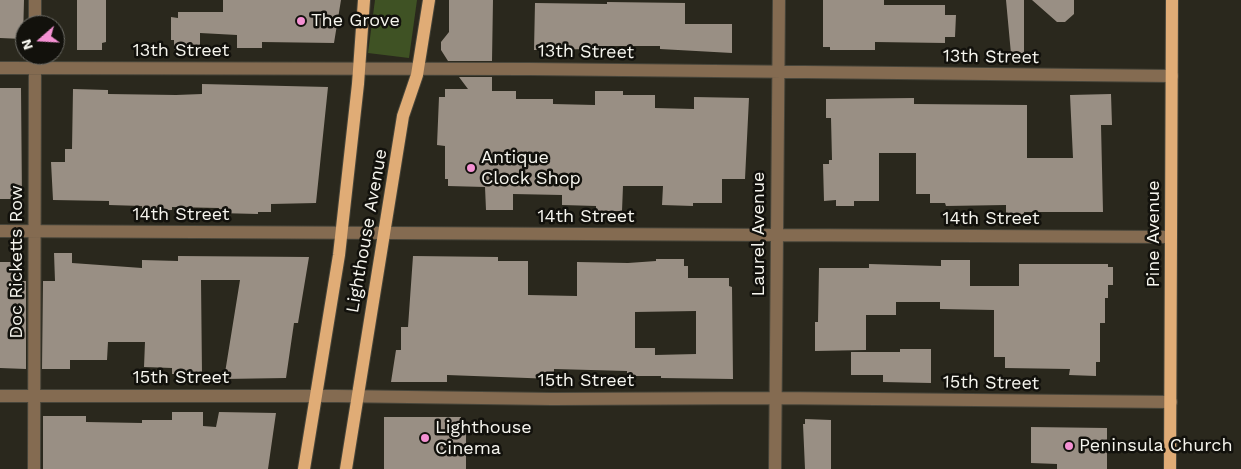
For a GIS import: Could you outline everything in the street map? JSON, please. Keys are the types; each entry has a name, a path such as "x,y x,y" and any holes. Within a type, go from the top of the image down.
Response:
{"main road":[{"name":"Lighthouse Avenue","path":"304,469 341,234 364,0"},
{"name":"Lighthouse Avenue","path":"346,469 356,396 385,234 403,116 418,69 429,0"},
{"name":"Pine Avenue","path":"1170,469 1172,0"}],"street":[{"path":"35,0 35,15"},
{"name":"Laurel Avenue","path":"775,469 779,0"},
{"name":"13th Street","path":"65,62 358,69 1172,76"},
{"name":"13th Street","path":"0,68 15,65"},
{"name":"Doc Ricketts Row","path":"34,469 35,65"},
{"name":"14th Street","path":"0,231 1171,237"},
{"name":"15th Street","path":"0,396 356,396 552,399 776,398 1171,402"}],"green space":[{"path":"375,0 417,0 409,58 368,53"}],"building":[{"path":"0,0 24,0 24,15 15,15 15,39 0,38"},
{"path":"77,0 106,0 106,42 102,43 102,50 77,50"},
{"path":"223,0 341,0 334,43 262,42 262,48 237,48 237,35 200,33 200,50 174,50 174,40 171,40 171,17 178,18 178,12 223,12"},
{"path":"449,0 493,0 492,61 448,61 441,50 441,42 449,32"},
{"path":"823,0 884,0 884,5 945,5 945,15 956,15 955,37 945,37 945,43 875,42 875,50 830,50 830,47 823,47"},
{"path":"1006,0 1024,0 1024,53 1011,54"},
{"path":"1032,0 1074,0 1074,14 1065,22 1057,22"},
{"path":"607,2 685,3 685,24 732,24 732,53 660,49 660,46 591,46 591,49 534,50 535,3 607,4"},
{"path":"459,77 492,77 492,91 516,91 516,99 553,99 553,104 595,105 595,91 623,91 623,95 655,95 655,108 694,109 694,97 749,98 745,179 722,179 722,203 693,203 693,206 662,205 663,186 623,186 622,211 596,211 596,206 562,205 562,195 513,194 513,210 486,210 485,187 448,186 448,179 445,179 445,146 437,145 439,97 445,97 445,89 468,89"},
{"path":"202,84 328,87 316,203 271,204 271,212 258,212 258,214 218,213 219,208 172,207 172,210 142,210 142,206 109,205 109,201 53,200 51,162 65,162 65,149 72,149 73,89 108,90 108,94 202,94"},
{"path":"0,88 21,88 22,199 0,199"},
{"path":"1111,94 1112,125 1101,125 1103,212 1024,212 1024,219 1006,219 1006,205 946,206 945,203 930,203 930,194 916,194 916,153 879,153 879,201 854,201 854,206 836,206 836,200 824,201 823,164 829,164 829,160 832,160 831,118 826,118 826,99 914,98 914,104 1027,105 1027,158 1073,158 1070,95"},
{"path":"54,253 72,253 72,263 142,268 142,260 178,261 178,256 309,257 298,323 294,323 286,378 224,379 240,280 201,280 202,374 172,374 172,368 144,367 145,342 108,342 107,360 70,360 70,369 42,369 43,281 55,281"},
{"path":"413,256 498,257 498,261 528,261 528,295 577,296 577,262 628,263 656,261 656,259 684,259 684,266 688,266 688,278 729,278 729,286 732,287 733,379 661,378 661,376 627,376 627,371 554,369 554,379 447,375 447,382 391,382 396,350 401,350 401,327 408,327","holes":["696,311 696,354 655,355 655,348 635,348 635,312"]},
{"path":"941,260 970,260 970,286 1019,286 1019,264 1108,264 1108,267 1113,267 1113,285 1108,285 1108,298 1105,298 1105,323 1100,323 1100,362 1096,362 1096,376 1069,375 1070,369 1005,368 1005,357 994,357 994,310 940,309 940,302 896,302 896,315 866,315 866,350 815,351 815,322 818,322 819,268 869,268 869,264 941,266"},
{"path":"0,262 20,262 19,281 26,281 26,369 0,368"},
{"path":"900,349 931,349 931,383 883,382 883,375 851,375 851,352 900,352"},
{"path":"172,412 203,412 203,426 216,427 219,412 276,413 268,469 43,469 43,416 86,416 86,422 142,423 142,420 172,420"},
{"name":"Lighthouse Cinema","path":"384,417 461,417 461,422 466,422 466,469 384,469"},
{"path":"805,419 831,420 831,469 805,469 803,424 805,424"},
{"name":"Peninsula Church","path":"1031,427 1107,428 1107,469 1057,469 1057,464 1031,463"}],"place":[{"name":"The Grove","path":"301,21"},
{"name":"Antique Clock Shop","path":"471,168"},
{"name":"Lighthouse Cinema","path":"425,438"},
{"name":"Peninsula Church","path":"1069,446"}]}
